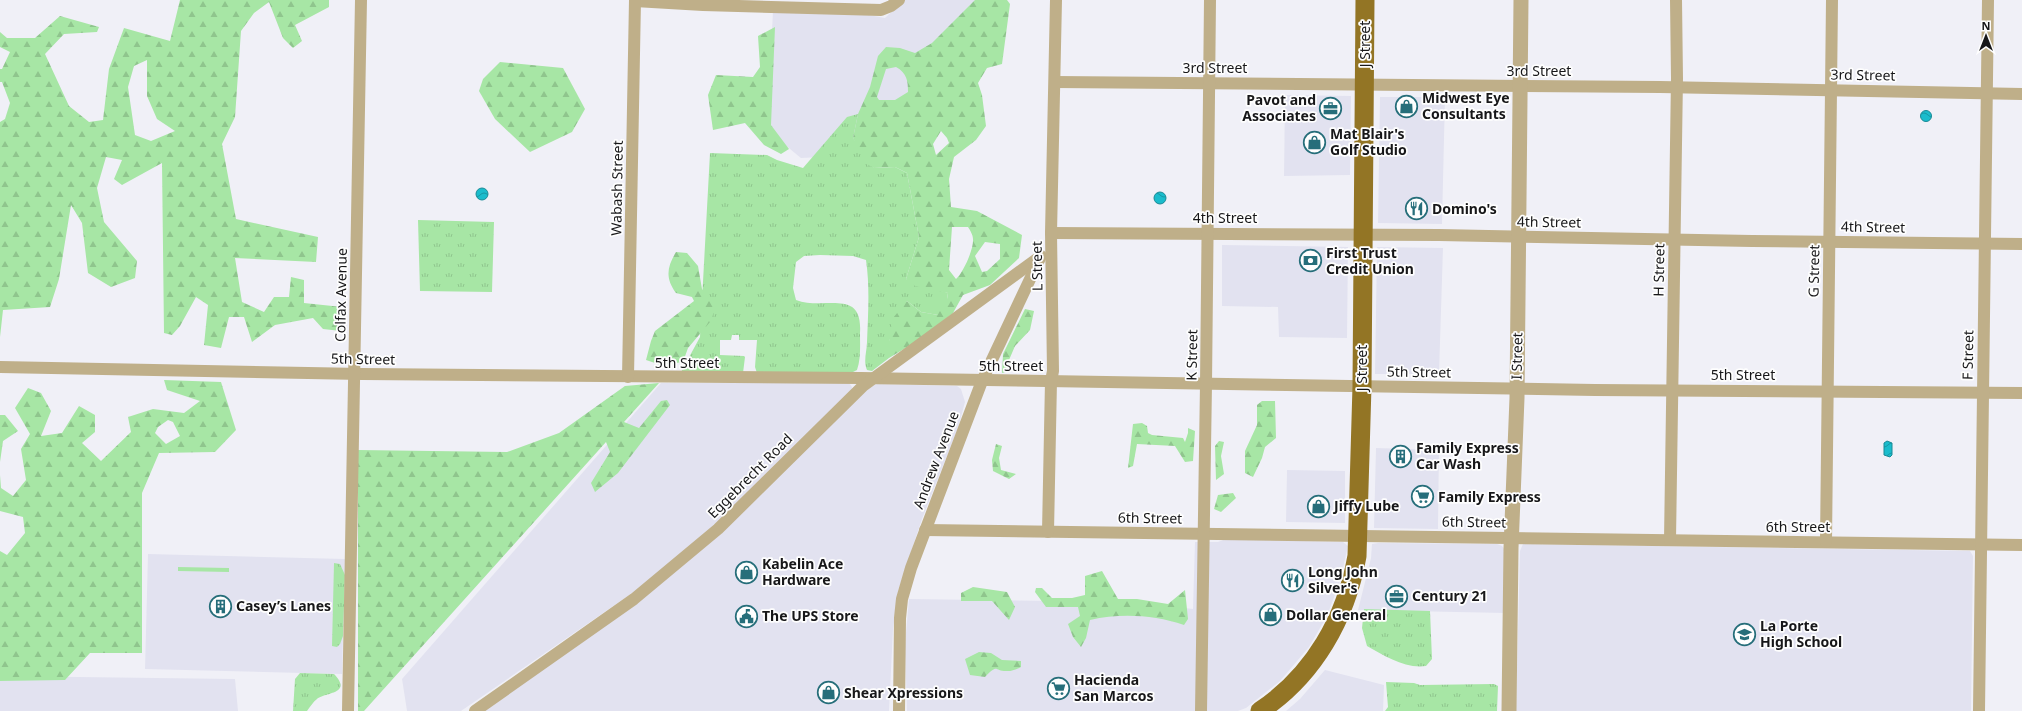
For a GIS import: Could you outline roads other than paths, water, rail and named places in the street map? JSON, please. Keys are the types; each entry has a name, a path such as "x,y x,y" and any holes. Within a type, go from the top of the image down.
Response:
{"main road":[{"name":"J Street","path":"1264,708 1295,683 1315,659 1329,637 1344,606 1352,582 1358,536 1362,386 1365,0"}],"street":[{"name":"Colfax Avenue","path":"348,711 360,0"},
{"path":"635,0 703,5 881,10 891,6 899,0"},
{"name":"Wabash Street","path":"628,377 635,0"},
{"name":"L Street","path":"1048,532 1050,381 1053,370 1053,270 1051,233 1056,0"},
{"name":"K Street","path":"1201,711 1210,0"},
{"name":"I Street","path":"1509,711 1512,537 1517,388 1521,0"},
{"name":"H Street","path":"1670,540 1677,88 1676,0"},
{"name":"G Street","path":"1826,542 1832,0"},
{"name":"F Street","path":"1979,711 1988,0"},
{"name":"3rd Street","path":"1055,82 1209,82 1987,92 2022,94"},
{"name":"4th Street","path":"1051,233 1518,236 2022,244"},
{"name":"Andrew Avenue","path":"899,711 898,652 902,599 911,568 982,381 1051,233"},
{"name":"Eggebrecht Road","path":"475,711 634,599 718,529 823,424 873,378 1041,256"},
{"name":"5th Street","path":"0,366 354,374 873,378 982,381 1672,390 1983,392 2022,394"},
{"name":"6th Street","path":"925,530 2022,545"}],"water":[{"path":"1926,110 1930,112 1932,116 1930,120 1926,122 1922,120 1920,116 1922,112"},
{"path":"484,188 487,189 487,199 480,200 477,199 476,192 477,189"},
{"path":"1158,192 1162,192 1166,198 1162,204 1158,204 1154,200 1154,196"},
{"path":"1887,441 1892,443 1892,455 1890,457 1884,455 1884,443"}],"place":[{"name":"Midwest Eye Consultants","path":"1406,106"},
{"name":"Pavot and Associates","path":"1331,108"},
{"name":"Mat Blair's Golf Studio","path":"1314,142"},
{"name":"Domino's","path":"1417,209"},
{"name":"First Trust Credit Union","path":"1311,261"},
{"name":"Family Express Car Wash","path":"1401,456"},
{"name":"Family Express","path":"1422,497"},
{"name":"Jiffy Lube","path":"1319,506"},
{"name":"Kabelin Ace Hardware","path":"747,572"},
{"name":"Long John Silver's","path":"1292,580"},
{"name":"Century 21","path":"1396,596"},
{"name":"Casey’s Lanes","path":"220,606"},
{"name":"Dollar General","path":"1270,615"},
{"name":"The UPS Store","path":"746,616"},
{"name":"La Porte High School","path":"1745,634"},
{"name":"Hacienda San Marcos","path":"1058,688"},
{"name":"Shear Xpressions","path":"828,693"}]}
